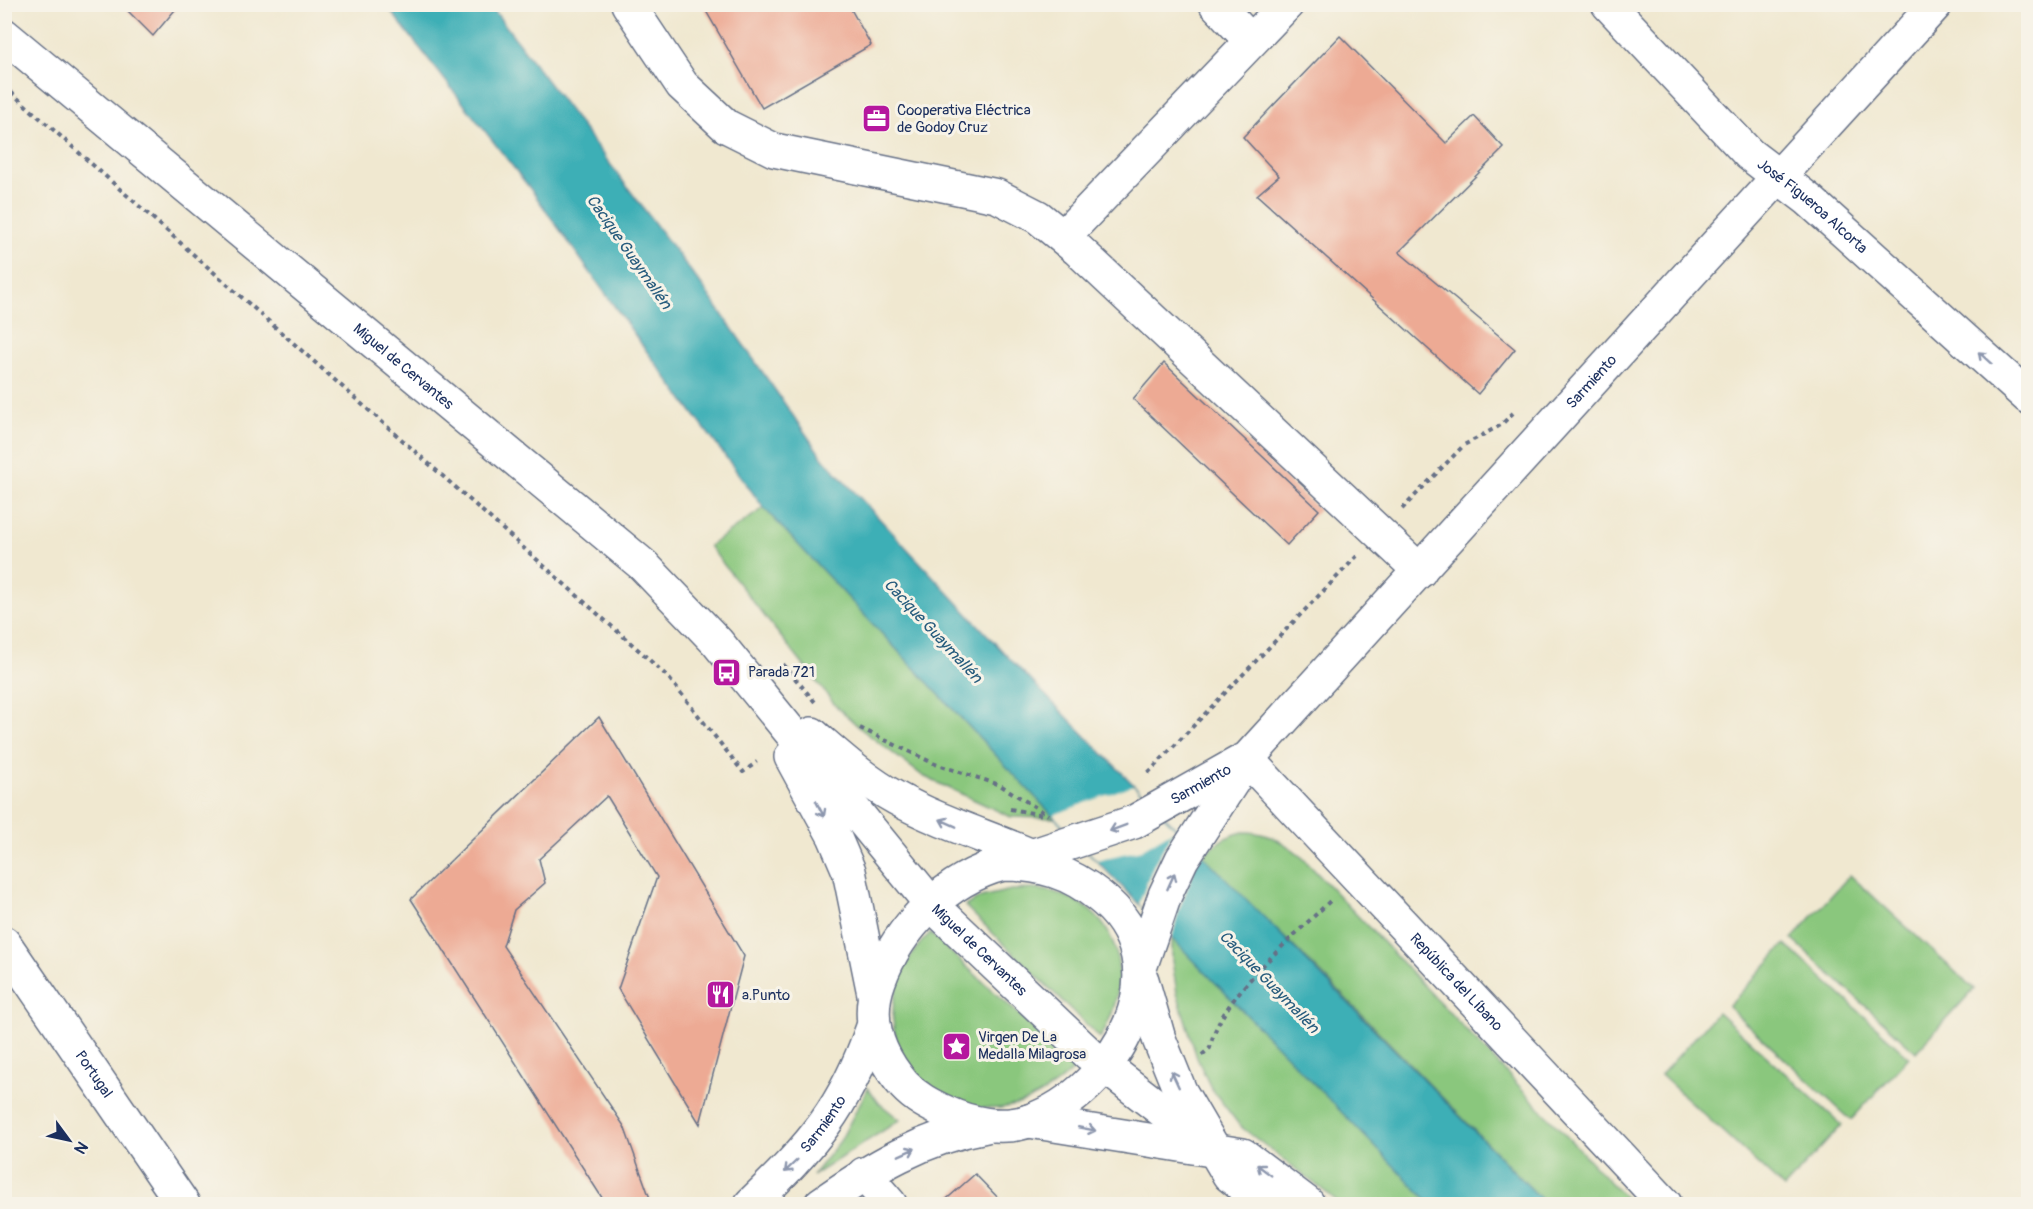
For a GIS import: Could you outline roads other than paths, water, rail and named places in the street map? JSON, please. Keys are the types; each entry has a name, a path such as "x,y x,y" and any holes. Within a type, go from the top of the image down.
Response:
{"main road":[{"path":"628,4 682,85 726,126 774,150 997,196 1038,217 1063,237 1420,571"},
{"path":"1216,4 1251,41"},
{"path":"1063,237 1287,4"},
{"name":"José Figueroa Alcorta","path":"1608,4 1739,144 1779,179 1814,205 2028,397"},
{"name":"Sarmiento","path":"1142,972 1156,921 1170,883 1190,844 1247,759 1779,179 1936,4"},
{"name":"Miguel de Cervantes","path":"4,35 643,566 798,725 869,781 896,798 1013,855"},
{"name":"Miguel de Cervantes","path":"798,725 931,904 1104,1066 1212,1149"},
{"name":"Miguel de Cervantes","path":"798,725 834,836 849,871 874,995"},
{"name":"Sarmiento","path":"1063,839 1134,822 1247,759"},
{"name":"República del Líbano","path":"1247,759 1665,1204"},
{"path":"994,1125 960,1119 923,1101 894,1073 873,1027 874,995 885,965 897,945 931,904 973,874 1013,855 1063,839"},
{"name":"Miguel de Cervantes","path":"1063,839 1095,892 1118,914 1136,944 1170,1068 1212,1149 1229,1175 1265,1204"},
{"name":"Portugal","path":"4,943 183,1204"},
{"path":"821,1204 864,1174 936,1139 994,1125 1029,1121 1082,1089 1104,1066 1130,1022 1142,972"},
{"name":"Sarmiento","path":"752,1204 805,1152 829,1120 852,1082 873,1027"},
{"name":"Miguel de Cervantes","path":"1029,1121 1243,1155 1308,1204"},
{"path":"864,1174 890,1204"}],"water":[{"name":"Cacique Guaymallén","path":"386,5 490,5 705,290 822,457 1008,657 1546,1204 1431,1204 1054,817 764,508 645,349 532,191"}],"place":[{"name":"Cooperativa Eléctrica de Godoy Cruz","path":"876,119"},
{"name":"Parada 721","path":"727,672"},
{"name":"a.Punto","path":"721,995"},
{"name":"Virgen De La Medalla Milagrosa","path":"957,1046"}]}
